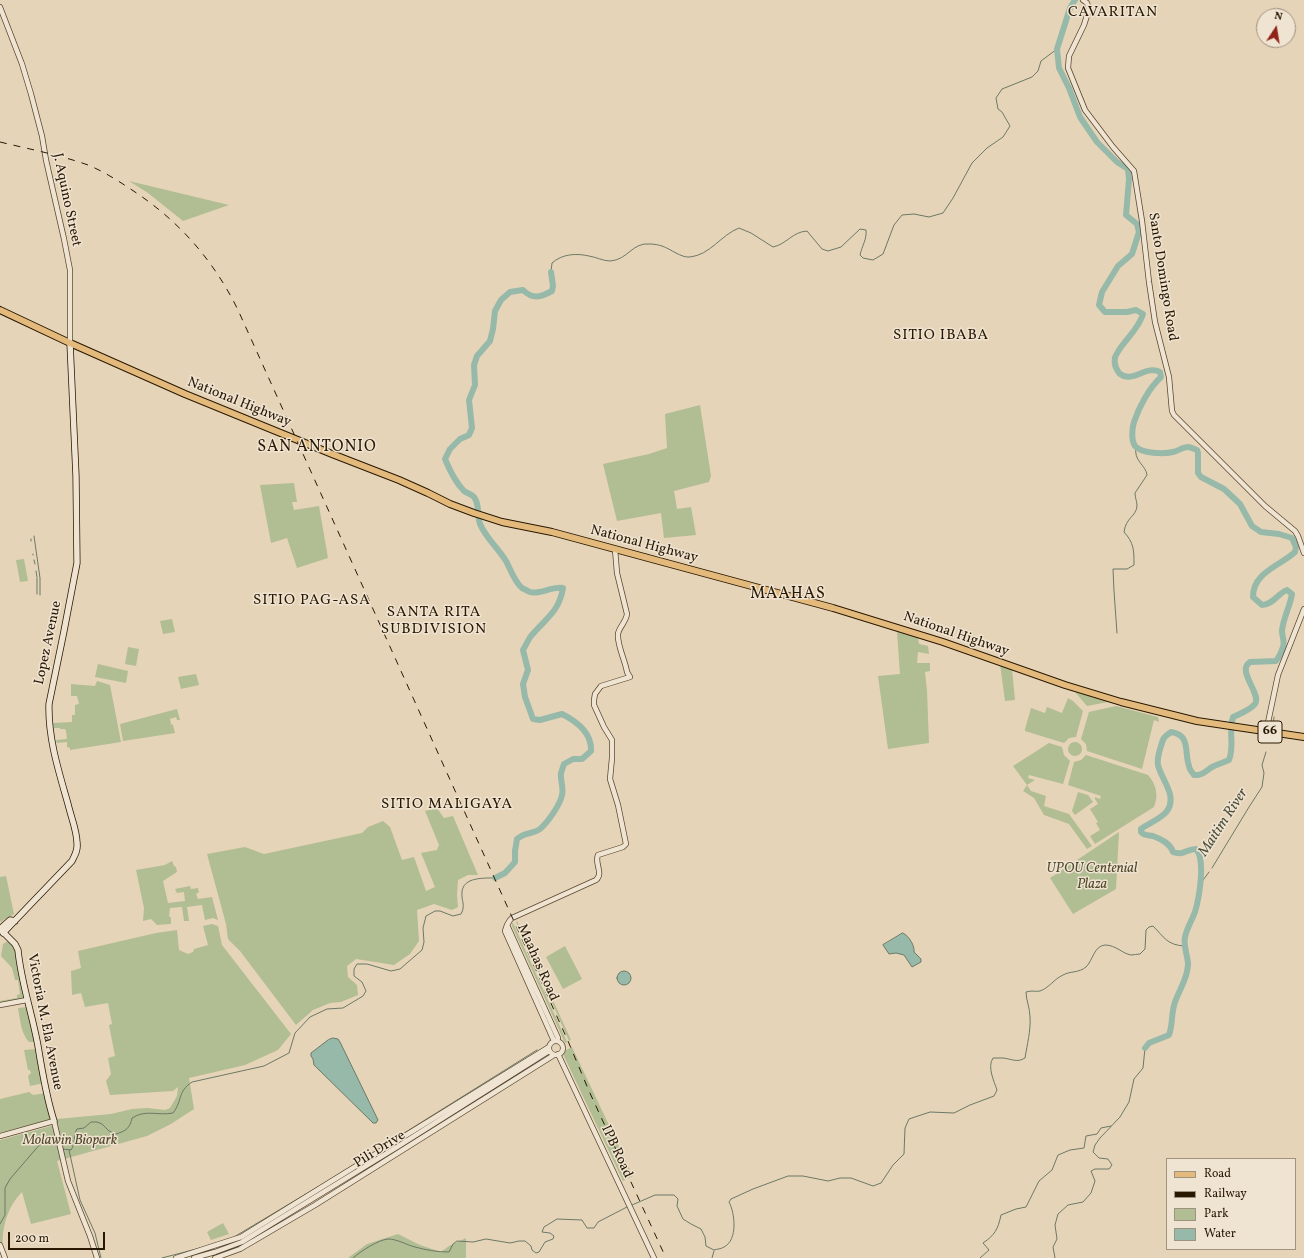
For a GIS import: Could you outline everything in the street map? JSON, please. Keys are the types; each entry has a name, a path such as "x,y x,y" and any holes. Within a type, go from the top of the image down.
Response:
{"main road":[{"name":"National Highway","path":"0,310 185,394 399,480 428,492 450,504 477,514 502,522 552,532 785,594 943,642 1065,685 1121,702 1179,717 1304,738"},
{"name":"Lopez Avenue","path":"1,930 15,921 72,861 77,849 73,822 51,740 48,716 51,691 77,563 76,476 70,343"},
{"name":"Victoria M. Ela Avenue","path":"1,930 15,944 18,950 45,1088 54,1121"}],"street":[{"name":"Santo Domingo Road","path":"1084,0 1089,9 1084,25 1070,56 1068,68 1085,110 1113,147 1134,171 1149,282 1156,322 1169,377 1172,411 1174,415 1240,482 1265,506 1295,531 1304,553"},
{"name":"J. Aquino Street","path":"0,6 22,64 42,136 70,270 70,343"},
{"name":"Maahas Road","path":"556,1041 558,1038 508,925 512,918 596,880 600,874 597,860 598,855 623,847 626,844 618,805 610,779 612,740 594,705 595,694 601,686 630,677 627,672 618,636 619,630 627,618 627,614 617,573 615,549"},
{"path":"1266,732 1278,674 1304,609"},
{"path":"0,1005 27,1000"},
{"path":"194,1258 229,1247 248,1239 549,1049 551,1043 556,1041 561,1043 563,1048 562,1052 556,1054 549,1049"},
{"path":"176,1258 241,1237 549,1049"},
{"name":"IPB Road","path":"556,1054 654,1258"},
{"name":"Pili Drive","path":"215,1258 240,1249 303,1212 556,1054"},
{"path":"0,1136 54,1121 68,1181 90,1236 97,1258"},
{"path":"0,1245 5,1258"}],"green space":[{"path":"129,181 229,205 183,221 148,193"},
{"path":"700,405 711,476 709,482 674,491 677,509 691,507 696,535 664,538 661,513 617,521 603,464 649,454 667,448 665,414"},
{"path":"294,483 297,502 292,502 294,510 319,506 328,558 297,568 287,538 271,543 260,485"},
{"path":"24,559 28,581 20,582 16,560"},
{"path":"172,619 175,632 163,634 160,621"},
{"path":"897,632 918,638 919,644 928,646 929,654 918,652 917,663 930,663 930,671 925,672 929,743 888,749 878,676 900,674"},
{"path":"128,647 139,649 136,666 125,664"},
{"path":"98,664 128,671 126,683 95,677"},
{"path":"1000,664 1012,669 1015,700 1005,701"},
{"path":"196,674 199,685 181,689 178,677"},
{"path":"97,681 110,685 121,742 70,750 70,748 67,747 67,742 57,743 56,740 67,739 66,731 65,729 54,728 53,723 72,722 72,715 75,715 75,705 79,704 77,696 71,696 71,684 95,686"},
{"path":"1075,692 1108,702 1087,706"},
{"path":"1068,698 1083,711 1076,737 1069,738 1064,743 1025,731 1031,708 1045,713 1047,707 1062,713"},
{"path":"1116,706 1158,717 1159,722 1154,720 1142,769 1087,751 1086,744 1081,739 1089,712"},
{"path":"177,709 180,720 177,720 176,717 170,719 175,733 123,741 120,724"},
{"path":"1072,742 1078,742 1082,746 1082,752 1078,756 1072,756 1068,752 1068,746"},
{"path":"1049,743 1062,747 1064,755 1070,761 1063,784 1029,775 1028,778 1035,780 1027,785 1013,766"},
{"path":"1086,755 1148,775 1156,790 1156,803 1154,807 1095,844 1090,836 1100,830 1096,823 1098,822 1090,809 1098,804 1095,797 1100,799 1101,796 1068,785 1074,762 1081,760"},
{"path":"1027,785 1031,791 1046,796 1044,806 1069,814 1092,846 1087,849 1069,824 1044,815 1034,798 1023,791"},
{"path":"1078,792 1088,795 1093,802 1075,815 1072,811"},
{"path":"437,808 444,818 453,816 478,875 468,875 458,880 458,907 452,910 434,904 417,910 419,941 410,954 394,965 356,959 347,966 348,977 357,985 358,995 341,1002 330,1003 313,1010 296,1025 240,951 228,939 226,924 207,854 245,847 264,854 362,833 368,827 383,821 390,827 402,860 414,857 426,891 435,887 421,853 437,850 439,845 425,811"},
{"name":"UPOU Centenial Plaza","path":"1119,832 1116,889 1073,914 1050,878"},
{"path":"172,861 177,872 163,881 168,903 185,901 184,892 177,893 175,889 190,886 191,889 198,888 199,892 196,894 198,899 212,897 218,920 213,918 205,920 202,905 187,907 189,921 184,921 182,907 170,908 169,916 171,918 171,924 157,925 151,919 143,921 144,908 136,870 165,865"},
{"path":"6,876 14,914 1,922 0,877"},
{"path":"517,921 571,1040 569,1041 516,922"},
{"path":"512,923 567,1042 565,1043 512,926"},
{"name":"Molawin Biopark","path":"212,924 218,926 222,945 291,1034 278,1050 245,1065 189,1078 194,1109 171,1124 147,1136 57,1161 71,1214 31,1224 22,1192 12,1205 6,1219 3,1235 3,1250 0,1251 0,1140 51,1126 56,1124 57,1119 111,1114 132,1109 148,1108 165,1110 170,1108 177,1096 178,1087 173,1091 110,1095 106,1081 111,1074 108,1058 115,1056 109,1025 112,1024 108,1003 85,1007 81,993 72,995 71,971 81,968 78,951 156,933 177,930 179,950 188,954 193,952 194,949 208,945 203,926"},
{"path":"8,941 16,951 26,999 0,1004 0,1001 17,998 17,995 20,994 18,980 15,980 12,968 1,956 3,944"},
{"path":"565,946 582,979 563,989 546,957"},
{"path":"27,1007 35,1042 29,1042 26,1039 21,1026 18,1008"},
{"path":"572,1047 633,1176 623,1181 562,1052"},
{"path":"36,1049 44,1083 30,1086 28,1076 31,1073 30,1070 28,1070 24,1050"},
{"path":"29,1092 33,1095 46,1093 50,1117 49,1120 42,1124 37,1123 0,1133 0,1099"},
{"path":"223,1223 229,1234 211,1240 207,1232"},
{"path":"398,1234 420,1245 441,1252 449,1246 466,1238 466,1258 348,1258 367,1244"}],"water":[{"path":"903,933 913,944 914,952 921,959 921,962 912,967 904,955 896,953 889,954 883,945"},
{"path":"621,971 627,971 631,975 631,981 627,985 621,985 617,981 617,975"},
{"path":"333,1038 338,1039 340,1042 378,1120 376,1123 373,1123 314,1065 311,1053"}],"waterway":[{"name":"Maitim River","path":"1075,0 1070,8 1057,49 1059,68 1069,88 1080,117 1097,142 1117,162 1128,169 1129,179 1126,215 1137,224 1139,232 1132,254 1118,266 1102,292 1099,305 1105,312 1127,312 1136,310 1143,314 1136,328 1115,356 1115,364 1119,373 1129,377 1150,370 1155,370 1160,372 1161,377 1149,392 1136,416 1132,431 1135,446 1143,451 1153,453 1173,452 1188,447 1197,450 1198,473 1201,477 1224,489 1240,504 1252,526 1261,532 1279,534 1292,538 1296,547 1295,552 1289,557 1262,575 1254,588 1253,597 1262,605 1269,603 1287,590 1292,594 1282,631 1284,645 1278,658 1276,661 1250,662 1246,666 1247,677 1255,694 1256,700 1255,704 1245,712 1233,717 1231,728 1231,754 1229,760 1214,766 1202,774 1194,775 1189,767 1184,740 1182,737 1171,732 1164,738 1158,756 1158,765 1170,794 1170,805 1164,814 1141,829 1141,832 1145,835 1159,838 1170,846 1173,852 1182,853 1196,849 1201,862 1201,879 1195,912 1185,937 1188,961 1185,980 1174,1006 1169,1035 1149,1043 1145,1048"},
{"path":"551,272 552,263 565,256 584,255 610,261 621,258 634,248 644,244 653,244 665,247 680,255 690,257 704,253 727,235 739,228 751,233 773,247 797,234 807,231 822,249 828,251 841,247 860,229 866,230 860,255 863,258 873,260 883,254 894,225 902,215 914,214 929,217 943,213 972,163 987,148 1003,137 1010,126 1002,112 998,109 996,98 1002,89 1032,77 1038,71 1041,61 1057,49"},
{"path":"495,878 505,873 515,862 517,839 523,835 540,829 550,818 561,799 561,773 564,764 573,759 582,759 591,751 591,745 583,729 562,714 540,720 533,719 525,697 523,684 528,670 523,650 531,636 555,609 563,588 554,588 534,593 522,588 519,585 506,561 480,524 476,500 473,496 464,491 458,484 445,459 450,449 460,439 469,435 472,428 469,400 475,385 474,365 477,356 490,341 495,311 501,300 510,292 523,290 530,295 537,296 544,295 552,291 553,286 551,272"},
{"path":"1117,633 1113,569 1127,569 1134,565 1133,547 1124,532 1127,523 1136,510 1137,504 1135,493 1147,475 1136,456 1136,447"},
{"path":"34,536 40,578 40,595"},
{"path":"34,560 35,564"},
{"path":"36,571 37,577"},
{"path":"37,578 37,594"},
{"path":"1273,729 1274,717"},
{"name":"Maitim River","path":"1212,868 1262,787 1264,773 1262,765 1266,752"},
{"name":"Maitim River","path":"1201,883 1209,872"},
{"path":"62,1149 71,1150 77,1129 84,1128 91,1122 97,1122 102,1124 109,1131 116,1134 119,1133 127,1129 132,1118 137,1115 147,1113 173,1113 184,1089 192,1082 264,1066 289,1053 295,1033 310,1017 327,1009 343,1008 363,996 366,991 362,982 354,976 354,969 357,964 367,964 391,971 400,969 422,950 424,942 423,928 426,916 435,911 440,911 453,916 461,914 463,905 462,892 466,883 475,879 495,878"},
{"path":"632,1205 655,1195 674,1195 678,1199 677,1206 683,1219 701,1229 705,1237 706,1246 714,1250 724,1247 732,1239 734,1219 729,1202 731,1199 753,1189 788,1176 803,1176 828,1181 840,1178 851,1178 873,1186 881,1183 893,1165 904,1154 905,1128 909,1119 930,1112 954,1113 994,1096 997,1090 991,1070 991,1062 993,1058 1017,1060 1025,1058 1030,1022 1026,992 1040,991 1063,975 1083,969 1101,946 1113,946 1131,955 1140,954 1145,949 1146,930 1149,927 1153,926 1170,942 1184,946"},
{"name":"Maitim River","path":"1055,1258 1053,1247 1057,1239 1055,1225 1058,1214 1068,1205 1083,1202 1091,1193 1095,1181 1091,1171 1095,1169 1109,1169 1112,1165 1108,1159 1099,1158 1093,1152 1095,1145 1100,1138 1120,1117 1129,1102 1134,1079 1143,1068 1145,1048"},
{"path":"234,1237 326,1182 537,1050"},
{"path":"980,1258 989,1250 983,1243 995,1231 999,1224 1001,1215 1026,1207 1039,1181 1052,1170 1058,1155 1070,1150 1084,1148 1086,1136 1097,1134 1101,1128 1111,1126"},
{"path":"0,1224 5,1215 5,1188 10,1179 41,1143 50,1141 54,1142 59,1148"},
{"path":"69,1150 80,1200 95,1233 101,1258"},
{"path":"353,1258 379,1241 388,1239 423,1249 449,1252 453,1244 457,1241 473,1242 486,1239 510,1243 525,1241 536,1253 539,1252 545,1242 553,1239 554,1236 550,1233 542,1232 544,1227 557,1219 582,1220 587,1228 594,1228 598,1222 627,1207"},
{"path":"162,1258 204,1247"},
{"path":"712,1258 714,1251"}],"railway":[{"path":"0,142 77,161 106,174 129,188 167,216 181,230 207,259 229,292 568,1041 589,1091 666,1258"}],"district":[{"name":"CAVARITAN","path":"1113,13"},
{"name":"SITIO IBABA","path":"941,336"},
{"name":"SAN ANTONIO","path":"317,448"},
{"name":"MAAHAS","path":"788,595"},
{"name":"SITIO PAG-ASA","path":"312,601"},
{"name":"SANTA RITA SUBDIVISION","path":"434,622"},
{"name":"SITIO MALIGAYA","path":"447,805"}]}
